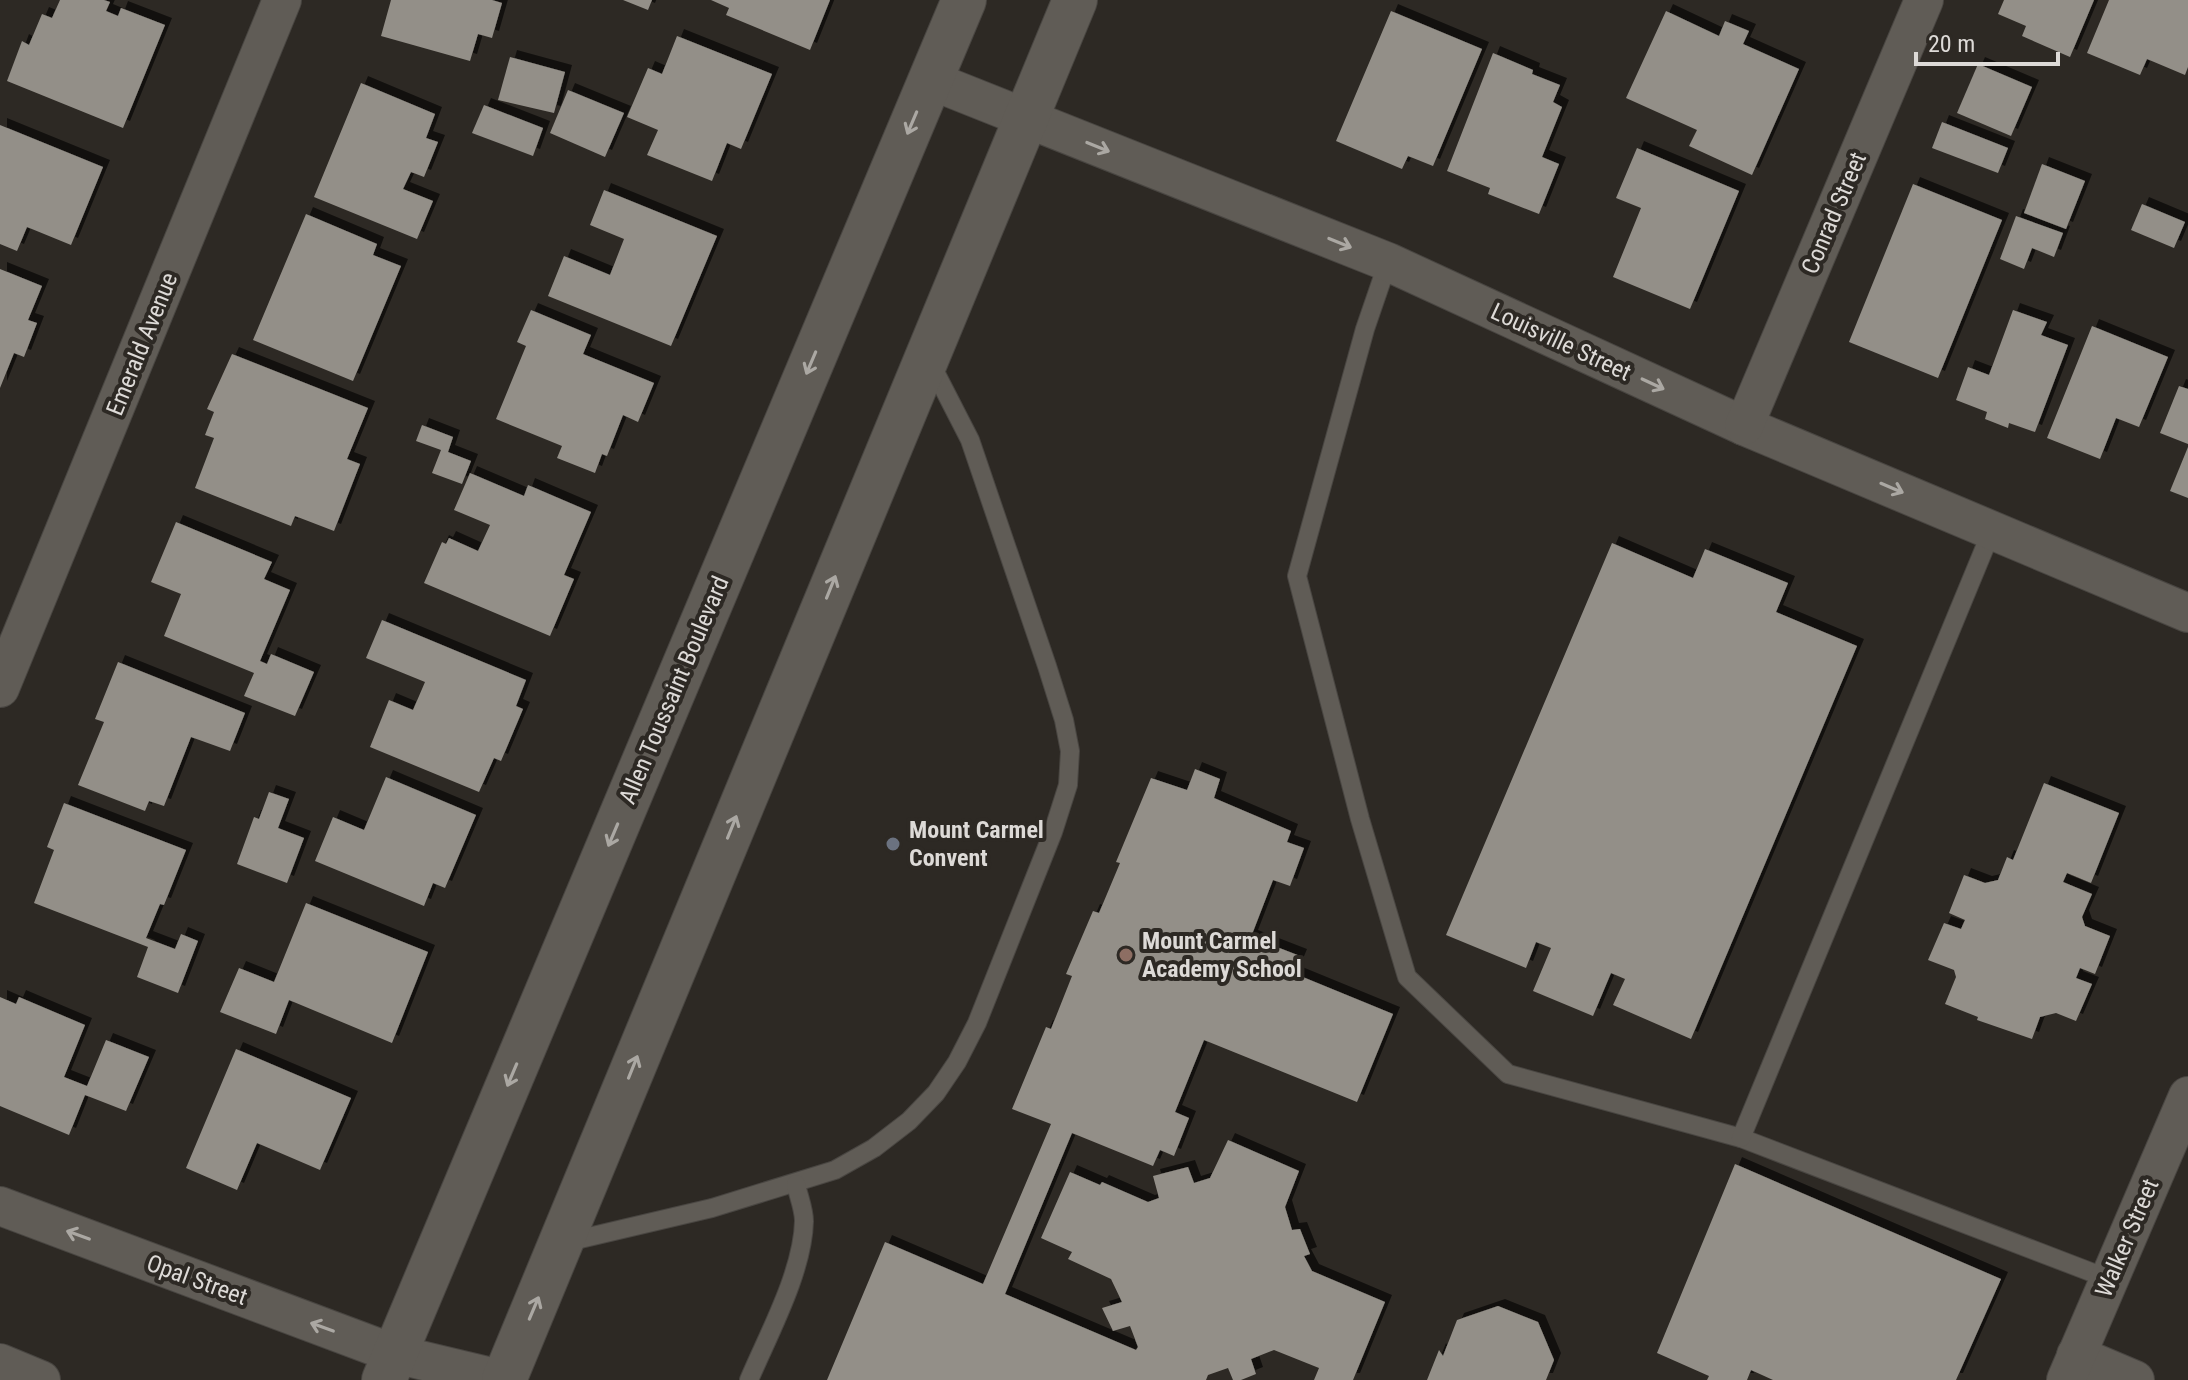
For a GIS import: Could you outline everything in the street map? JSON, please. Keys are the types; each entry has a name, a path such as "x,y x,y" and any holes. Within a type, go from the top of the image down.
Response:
{"main road":[{"name":"Allen Toussaint Boulevard","path":"389,1367 964,0"},
{"path":"504,1380 1075,0"}],"street":[{"name":"Emerald Avenue","path":"0,688 282,0"},
{"name":"Conrad Street","path":"1744,426 1924,0"},
{"name":"Louisville Street","path":"930,80 1388,262 1744,426 2188,613"},
{"name":"Walker Street","path":"2071,1368 2188,1096"},
{"name":"Opal Street","path":"0,1206 389,1367 504,1380"},
{"path":"0,1363 41,1380"},
{"path":"2071,1368 2135,1380"}],"lane":[{"path":"1388,262 1365,329 1297,576 1360,819 1407,977 1508,1074 1741,1138 2109,1279"},
{"path":"560,1243 712,1208 835,1170 874,1148 909,1121 936,1093 957,1062 977,1023 1053,832 1068,785 1070,751 1047,666 970,440 927,356"},
{"path":"1741,1138 1992,530"},
{"path":"749,1380 789,1285 801,1246 804,1218 796,1184"}],"building":[{"path":"60,0 104,0 110,2 106,11 118,16 121,8 165,25 123,128 7,81 22,41 29,45 42,14 52,18"},
{"path":"391,0 492,0 502,3 492,38 478,34 470,61 381,36"},
{"path":"623,0 652,0 648,10"},
{"path":"711,0 830,0 810,50 726,15 729,8"},
{"path":"2004,0 2094,0 2070,57 2022,36 2026,26 1998,14"},
{"path":"2109,0 2188,0 2188,67 2185,75 2147,59 2140,75 2087,53"},
{"path":"1391,11 1482,49 1433,166 1408,156 1402,169 1336,141"},
{"path":"1666,11 1719,36 1725,21 1749,31 1743,44 1799,69 1752,175 1689,146 1697,130 1626,98"},
{"path":"677,36 772,74 741,149 727,143 712,181 647,155 658,130 627,117 648,68 662,74"},
{"path":"1493,53 1560,85 1553,102 1562,107 1542,157 1559,164 1539,214 1488,194 1490,188 1447,171"},
{"path":"510,57 565,72 554,113 498,100"},
{"path":"1978,64 2032,87 2011,136 1957,113"},
{"path":"361,83 435,114 426,138 438,142 424,177 411,172 403,189 433,201 417,239 314,197"},
{"path":"568,90 624,113 605,157 550,133"},
{"path":"484,105 543,128 533,156 472,133"},
{"path":"1942,122 2008,148 1998,173 1932,148"},
{"path":"0,125 103,167 71,245 27,227 17,251 0,244"},
{"path":"1637,148 1739,191 1690,309 1613,277 1641,208 1616,198"},
{"path":"2042,164 2085,181 2066,229 2024,213"},
{"path":"1913,184 2002,220 1938,378 1849,342"},
{"path":"604,190 717,236 671,346 548,296 564,256 610,275 624,239 590,225"},
{"path":"2142,204 2185,222 2174,248 2131,230"},
{"path":"306,214 377,244 373,255 401,266 353,381 253,340"},
{"path":"2016,216 2063,233 2054,257 2032,248 2024,269 2000,259"},
{"path":"0,269 42,286 28,320 37,323 24,357 14,353 0,388"},
{"path":"531,310 591,335 583,354 654,383 638,422 623,415 607,456 602,454 595,473 557,458 562,446 496,419 526,346 517,342"},
{"path":"2013,310 2047,322 2041,335 2068,345 2035,432 2009,423 2008,428 1985,419 1987,412 1956,400 1968,367 1989,375"},
{"path":"2092,326 2168,357 2139,427 2116,418 2100,459 2047,438"},
{"path":"232,354 368,408 347,459 360,464 334,531 295,516 291,526 195,488 214,438 205,435 214,412 207,409"},
{"path":"2179,386 2188,389 2188,444 2160,433"},
{"path":"422,425 453,437 448,452 471,461 462,484 432,473 441,450 416,441"},
{"path":"2188,447 2188,498 2170,491"},
{"path":"470,473 524,496 528,485 591,512 564,575 574,579 550,636 424,583 442,542 446,544 449,538 478,551 490,525 454,510"},
{"path":"176,522 272,562 264,579 290,590 260,661 267,664 271,654 314,672 295,716 244,696 254,673 164,636 181,594 151,582"},
{"path":"1612,543 1693,578 1705,549 1788,583 1776,612 1857,646 1691,1039 1613,1005 1625,979 1611,973 1593,1016 1533,991 1551,948 1536,942 1526,968 1446,935"},
{"path":"382,620 526,680 516,706 523,709 501,761 494,758 479,792 370,747 389,700 413,710 425,682 366,658"},
{"path":"118,662 245,713 230,751 191,737 164,806 149,801 145,811 78,785 104,722 95,719"},
{"path":"1195,769 1220,779 1214,798 1291,831 1287,842 1304,848 1290,886 1273,880 1251,937 1300,956 1293,973 1393,1014 1357,1102 1204,1040 1175,1112 1189,1118 1174,1156 1160,1150 1153,1166 1072,1133 1005,1294 1136,1350 1138,1347 1130,1326 1113,1331 1102,1308 1122,1302 1111,1279 1068,1259 1072,1252 1041,1238 1070,1172 1148,1202 1159,1198 1153,1176 1188,1167 1194,1183 1210,1178 1228,1140 1299,1171 1285,1207 1292,1230 1300,1229 1310,1254 1304,1256 1312,1271 1385,1302 1353,1380 1314,1380 1319,1368 1274,1350 1251,1359 1256,1374 1241,1380 1233,1380 1228,1368 1208,1375 1206,1380 827,1380 885,1242 983,1284 1051,1124 1012,1109 1046,1027 1051,1029 1072,976 1066,974 1093,911 1099,913 1120,863 1116,862 1151,778 1187,790"},
{"path":"386,777 476,815 445,888 433,883 424,906 315,861 333,817 364,830"},
{"path":"2044,783 2119,813 2091,883 2067,873 2063,882 2092,894 2082,917 2085,926 2110,936 2095,974 2080,968 2076,978 2092,984 2076,1021 2056,1013 2040,1017 2032,1039 1977,1020 1978,1017 1945,1004 1956,977 1954,970 1928,960 1944,923 1961,929 1965,920 1949,913 1964,875 1985,883 1998,880 2007,857 2013,860"},
{"path":"269,792 289,799 278,828 304,838 287,883 237,864 254,817 259,819"},
{"path":"64,803 186,850 164,905 160,904 146,938 175,949 181,934 198,941 178,993 137,977 148,947 34,903 54,850 47,847"},
{"path":"306,903 428,952 392,1043 289,1000 276,1034 220,1012 239,968 274,982"},
{"path":"0,997 16,1004 19,997 85,1025 64,1077 87,1086 106,1040 149,1057 126,1111 85,1095 69,1135 0,1106"},
{"path":"236,1049 351,1098 320,1170 257,1143 237,1190 186,1168"},
{"path":"1735,1164 2001,1279 1956,1380 1773,1380 1751,1370 1747,1380 1707,1380 1709,1376 1657,1353"},
{"path":"1498,1306 1538,1322 1554,1360 1546,1380 1427,1380 1439,1350 1443,1356 1457,1320"}],"place":[{"name":"Mount Carmel Convent","path":"893,844"},
{"name":"Mount Carmel Academy School","path":"1126,955"}]}
